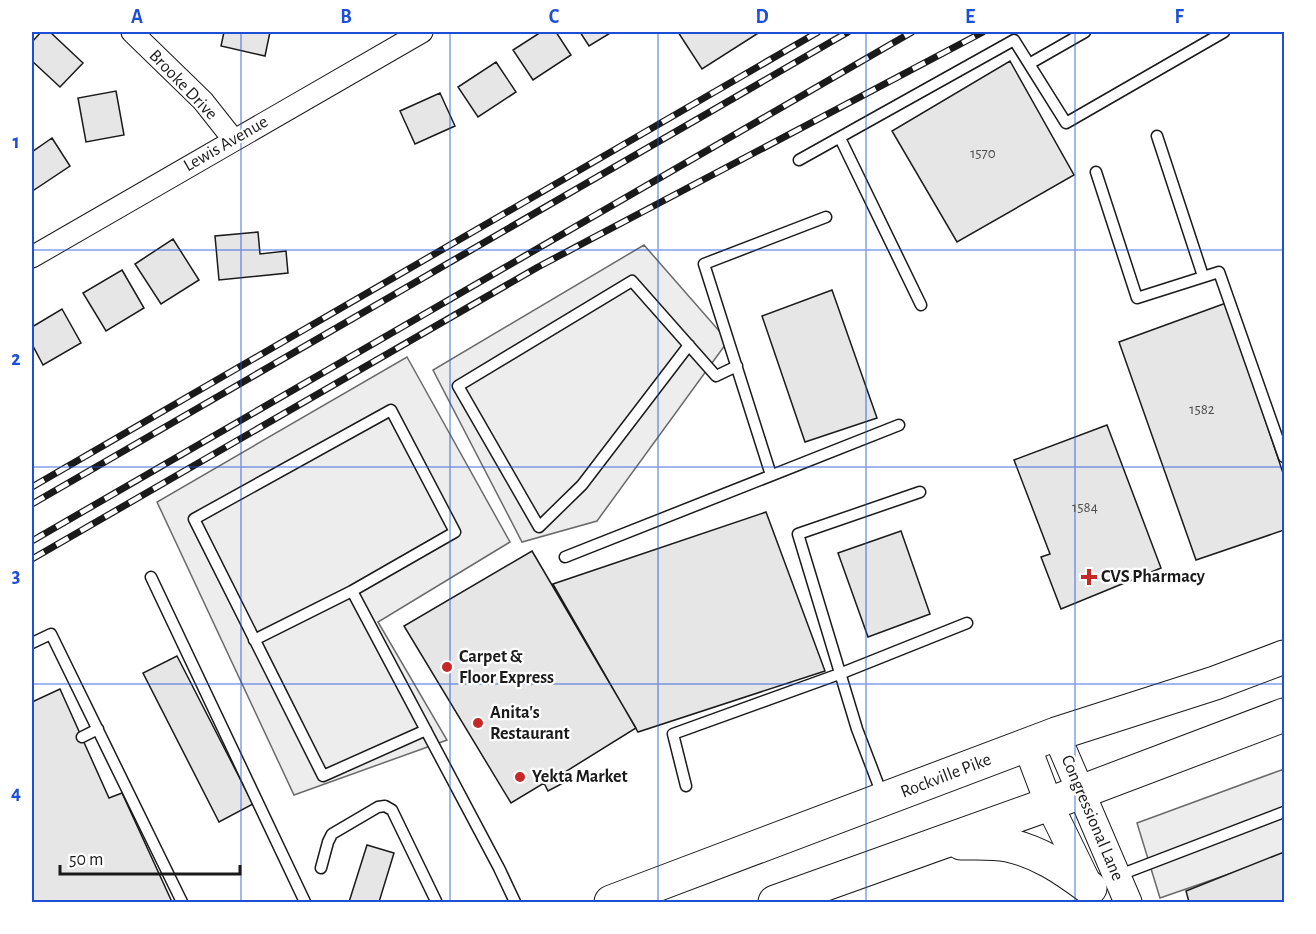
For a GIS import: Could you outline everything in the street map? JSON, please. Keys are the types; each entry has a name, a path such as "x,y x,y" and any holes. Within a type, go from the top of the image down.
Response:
{"main road":[{"name":"Rockville Pike","path":"611,903 1041,740 1215,683 1284,657"},
{"path":"775,903 1049,804 1284,715"},
{"path":"939,843 1006,844 1032,852 1101,889"}],"street":[{"name":"Brooke Drive","path":"132,32 203,101 234,139"},
{"name":"Lewis Avenue","path":"32,257 422,32"},
{"name":"Congressional Lane","path":"1041,740 1081,792 1101,889"},
{"name":"Congressional Lane","path":"1041,740 1049,804 1101,889 1128,903"}],"lane":[{"path":"1029,64 1085,32"},
{"path":"799,160 1014,40 1066,123 1224,32"},
{"path":"1156,136 1203,276"},
{"path":"840,138 921,305"},
{"path":"1096,172 1137,298 1219,272 1284,457"},
{"path":"771,475 704,264 826,217"},
{"path":"689,345 582,485 539,527 458,386 632,281 689,345 716,376 737,366"},
{"path":"254,640 352,591 455,532 391,410 194,519 254,640 323,776 426,730"},
{"path":"565,556 899,425"},
{"path":"884,800 857,729 842,672 798,534 920,492"},
{"path":"151,577 305,903"},
{"path":"352,591 499,868 515,903"},
{"path":"686,786 673,734 842,672 967,622"},
{"path":"32,643 51,634 182,903"},
{"path":"82,737 98,729"},
{"path":"321,867 332,834 378,807 385,806 392,810 436,901"},
{"path":"1101,889 1284,812"}],"shaded area":[{"path":"644,245 728,341 597,521 522,542 433,370"},
{"path":"407,357 510,542 378,622 447,740 294,795 157,502"},
{"path":"1284,769 1284,855 1160,898 1137,823"}],"building":[{"path":"41,32 50,32 83,63 60,87 32,61 32,42"},
{"path":"224,32 270,32 265,56 221,46"},
{"path":"541,32 556,32 571,55 533,80 513,50"},
{"path":"580,32 612,32 589,46"},
{"path":"678,32 760,32 702,69"},
{"path":"1010,61 1074,175 957,242 892,131"},
{"path":"496,62 516,92 478,117 458,87"},
{"path":"116,91 124,135 86,142 78,98"},
{"path":"440,93 455,126 415,144 400,111"},
{"path":"52,138 70,166 34,190 32,187 32,152"},
{"path":"258,232 260,254 286,251 288,273 219,280 215,236"},
{"path":"173,239 199,280 161,304 135,264"},
{"path":"122,270 144,308 106,331 83,293"},
{"path":"832,290 877,418 805,442 762,316"},
{"path":"1226,303 1284,476 1284,530 1196,560 1119,342"},
{"path":"62,309 81,343 43,365 32,344 32,327"},
{"name":"CVS Pharmacy","path":"1107,425 1161,568 1061,609 1041,557 1050,554 1014,460"},
{"path":"766,512 825,671 638,732 553,584"},
{"path":"901,531 930,614 868,637 838,553"},
{"path":"532,551 636,728 565,772 569,780 548,791 544,783 511,803 404,626"},
{"path":"177,656 253,804 219,822 143,673"},
{"path":"60,689 109,798 122,793 172,902 32,902 32,702"},
{"path":"367,845 394,853 379,902 349,902"},
{"path":"1284,852 1284,902 1189,902 1186,891"}],"railway":[{"path":"32,487 818,32"},
{"path":"32,504 848,32"},
{"path":"32,541 912,32"},
{"path":"32,559 538,267 983,32"}],"place":[{"name":"CVS Pharmacy","path":"1089,577"},
{"name":"Carpet & Floor Express","path":"447,667"},
{"name":"Anita's Restaurant","path":"478,723"},
{"name":"Yekta Market","path":"520,777"}]}
